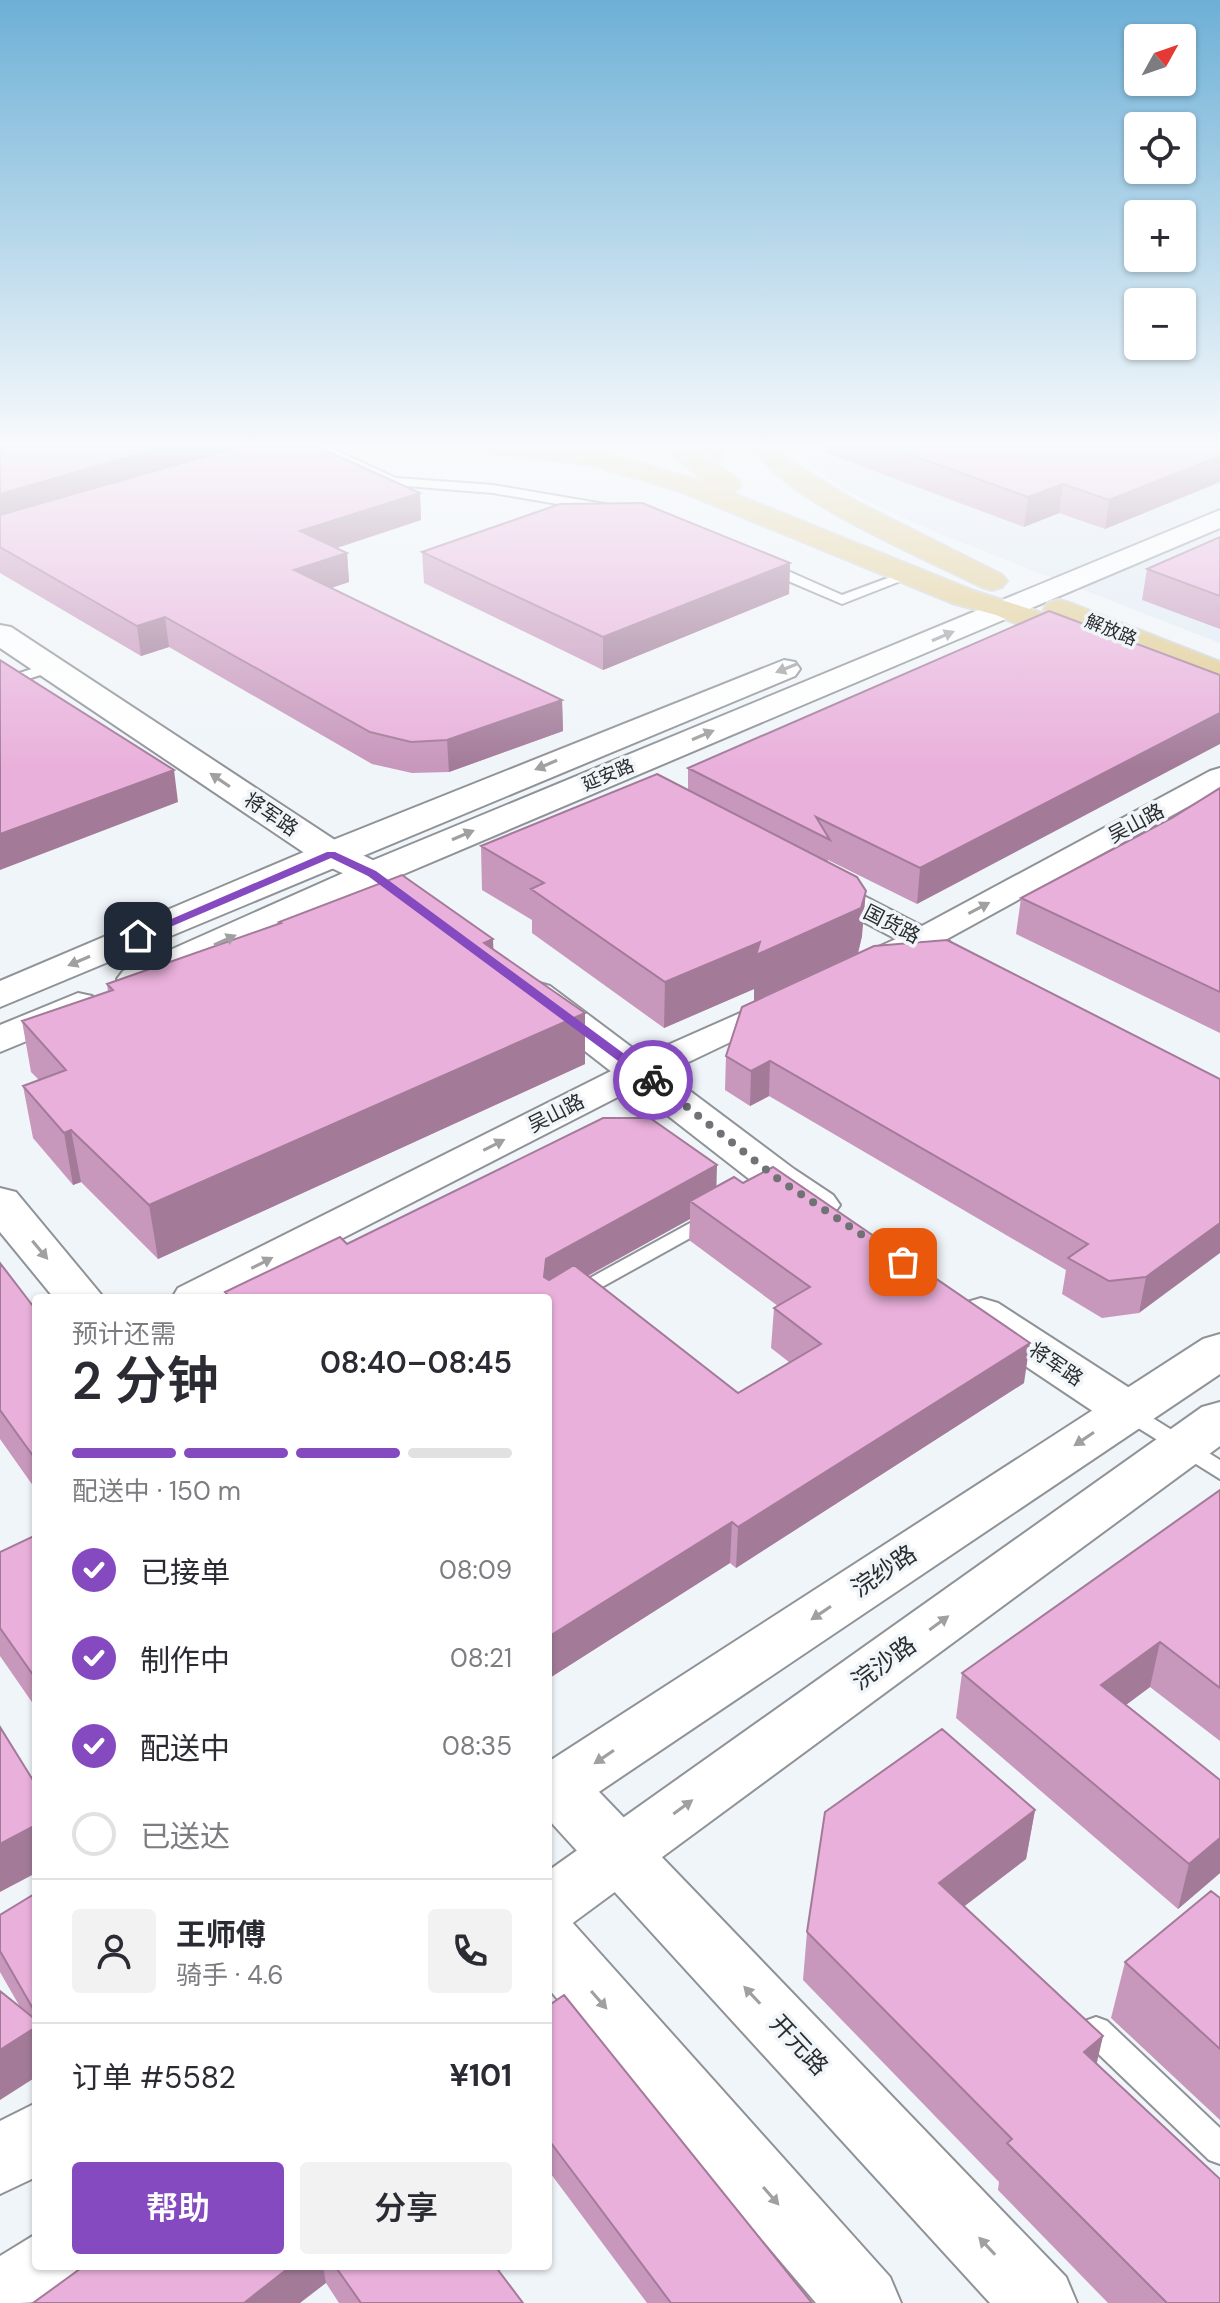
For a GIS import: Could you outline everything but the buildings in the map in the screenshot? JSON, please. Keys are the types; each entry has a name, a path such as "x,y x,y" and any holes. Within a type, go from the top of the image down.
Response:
{"main road":[{"name":"解放路","path":"851,551 963,597 1014,598 1220,673"},
{"path":"876,551 1014,598"},
{"path":"893,551 1014,598"},
{"path":"928,551 1014,598"},
{"name":"延安路","path":"1014,598 1106,551"},
{"name":"延安路","path":"0,1040 372,874 1014,598 1134,551"},
{"name":"延安路","path":"0,995 331,854 963,597"},
{"name":"解放路","path":"1014,598 1220,697"},
{"name":"将军路","path":"0,634 331,854 372,874 436,920"},
{"path":"500,967 640,1071 771,1183 856,1231"},
{"path":"0,1202 77,1294"},
{"name":"将军路","path":"946,1291 1127,1410"},
{"name":"浣纱路","path":"552,1791 1220,1351"},
{"name":"浣沙路","path":"552,1903 1208,1445"},
{"name":"开元路","path":"552,1791 620,1853 1040,2303"},
{"path":"552,1946 864,2303"},
{"path":"0,2161 32,2139"},
{"path":"0,2300 41,2270"}],"street":[{"path":"606,775 647,797"},
{"name":"吴山路","path":"201,1294 640,1071 922,939 1220,777"},
{"name":"国货路","path":"784,868 962,960"}],"lane":[{"path":"747,558 842,600 909,575"},
{"path":"0,684 51,667"},
{"path":"552,1308 724,1210"},
{"path":"1127,1410 1208,1445"},
{"path":"1096,2031 1220,2149"}],"shaded area":[{"path":"985,551 1220,551 1220,643"}],"way so far":[{"path":"653,1080 778,1179 903,1262"}],"route":[{"path":"138,936 331,854 372,874 653,1080"}]}
